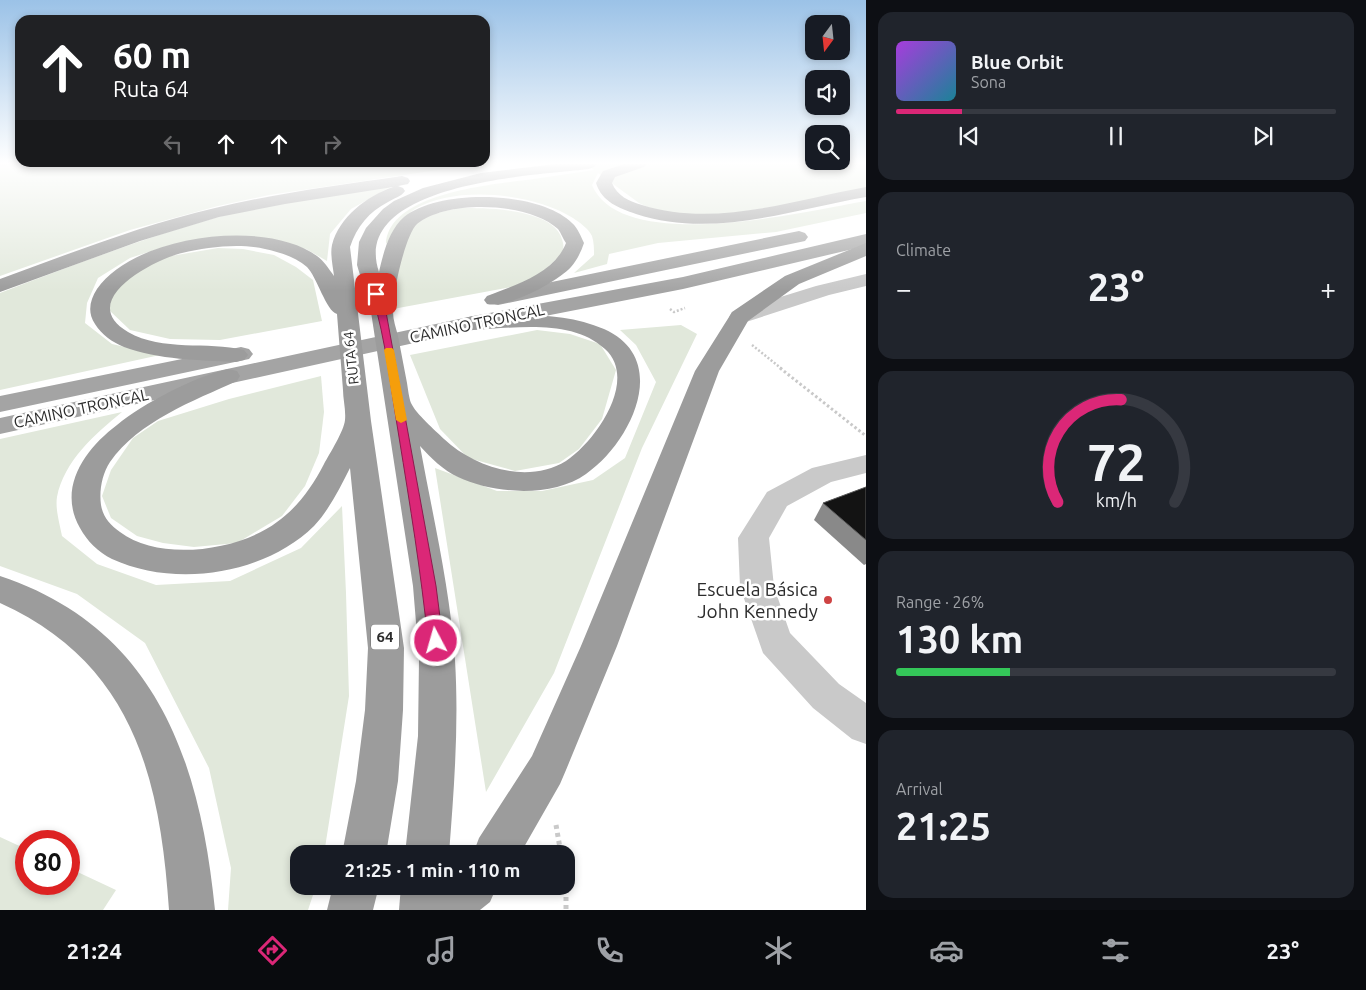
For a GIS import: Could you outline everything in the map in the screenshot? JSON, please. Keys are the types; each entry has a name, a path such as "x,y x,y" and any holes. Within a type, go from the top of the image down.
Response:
{"highway":[{"path":"0,286 105,246 217,213 250,206"},
{"name":"RUTA 64","path":"358,421 340,248 349,226 369,206"},
{"path":"400,206 389,213 372,232 366,253 367,264 382,312 399,405 430,586 438,659 438,736 428,845"},
{"path":"382,312 395,244 411,221 420,215 449,206"},
{"path":"494,300 536,283 570,258 575,243 569,230 554,218 543,213 513,206"},
{"path":"629,206 674,218 717,218 783,206"},
{"path":"232,365 137,344 122,338 111,330 100,312 105,292 122,273 166,252 219,242 254,242 285,248 308,258 317,266 348,321"},
{"path":"501,845 546,770 599,646 706,371 736,323 792,280 866,249"},
{"path":"399,405 454,462 483,475 500,479 538,480 557,476 586,460 604,441 620,413 628,390 630,372 628,362 623,353 614,344 591,331 566,324 539,322 473,323"},
{"path":"232,365 137,423 110,446 93,466 86,483 85,500 89,517 98,532 113,545 148,558 182,562 209,560 236,554 262,544 284,532 303,517 328,485 358,421"},
{"name":"64","path":"358,421 386,648 384,710 377,781 366,845"},
{"path":"0,589 26,600 59,618 89,642 117,672 141,707 162,751 179,804 190,867 192,910"},
{"path":"350,910 354,895"},
{"path":"422,910 423,895"},
{"path":"442,910 462,895"}],"main road":[{"name":"CAMINO TRONCAL","path":"0,404 232,365 285,354 406,328 494,300 819,232"},
{"name":"CAMINO TRONCAL","path":"406,328 473,323 683,283 866,240"},
{"name":"CAMINO TRONCAL","path":"0,426 232,365"}],"street":[{"path":"736,323 824,290 866,280"},
{"path":"866,464 822,475 777,499 753,538 757,587 776,642 826,696 866,726"}],"path":[{"path":"736,323 866,436"},
{"path":"566,895 566,910"}],"shaded area":[{"path":"0,206 216,206 130,230 0,276"},
{"path":"264,206 356,206 351,209 330,234 327,261 306,249 276,241 201,239 167,246 130,258 98,278 87,303 85,323 112,344 160,355 0,390 0,293 143,241 201,222"},
{"path":"416,206 420,206 402,221 386,244 391,226 405,213"},
{"path":"548,206 611,206 639,219 676,224 718,223 761,219 837,206 866,206 866,213 776,232 658,243 609,254 607,264 574,273 594,255 594,243 589,231 573,218"},
{"path":"646,206 776,206 726,214 701,216 656,211"},
{"path":"462,208 520,212 549,223 558,231 563,244 562,254 539,275 512,287 393,309 395,270 398,254 412,228 424,219 440,212"},
{"path":"218,248 243,249 274,255 296,267 313,280 322,321 220,340 170,339 130,330 110,311 110,294 127,274 165,257"},
{"path":"681,325 697,334 642,448 554,673 486,792 435,468 497,491 542,491 593,480 625,458 656,382 636,345 620,330"},
{"path":"537,330 570,334 600,344 616,370 602,419 579,449 559,463 515,471 468,458 440,429 410,355"},
{"path":"321,376 324,412 319,453 305,486 282,516 237,543 194,547 163,543 137,536 111,518 102,496 111,470 133,438 158,421 229,399"},
{"path":"122,412 91,439 66,472 57,497 57,512 62,536 97,564 156,585 230,581 301,548 342,506 349,696 325,845 290,845 290,895 313,895 308,910 228,910 231,868 209,768 145,643 77,594 0,566 0,439"},
{"path":"0,837 15,844 15,895 80,895 80,873 116,890 103,910 0,910"}],"building":[{"path":"866,487 866,540 823,503"}],"slow traffic":[{"path":"389,350 401,420"}],"place":[{"name":"Escuela Básica John Kennedy","path":"828,600"}],"route":[{"path":"376,294 382,312 402,424 430,586 436,641"}]}
